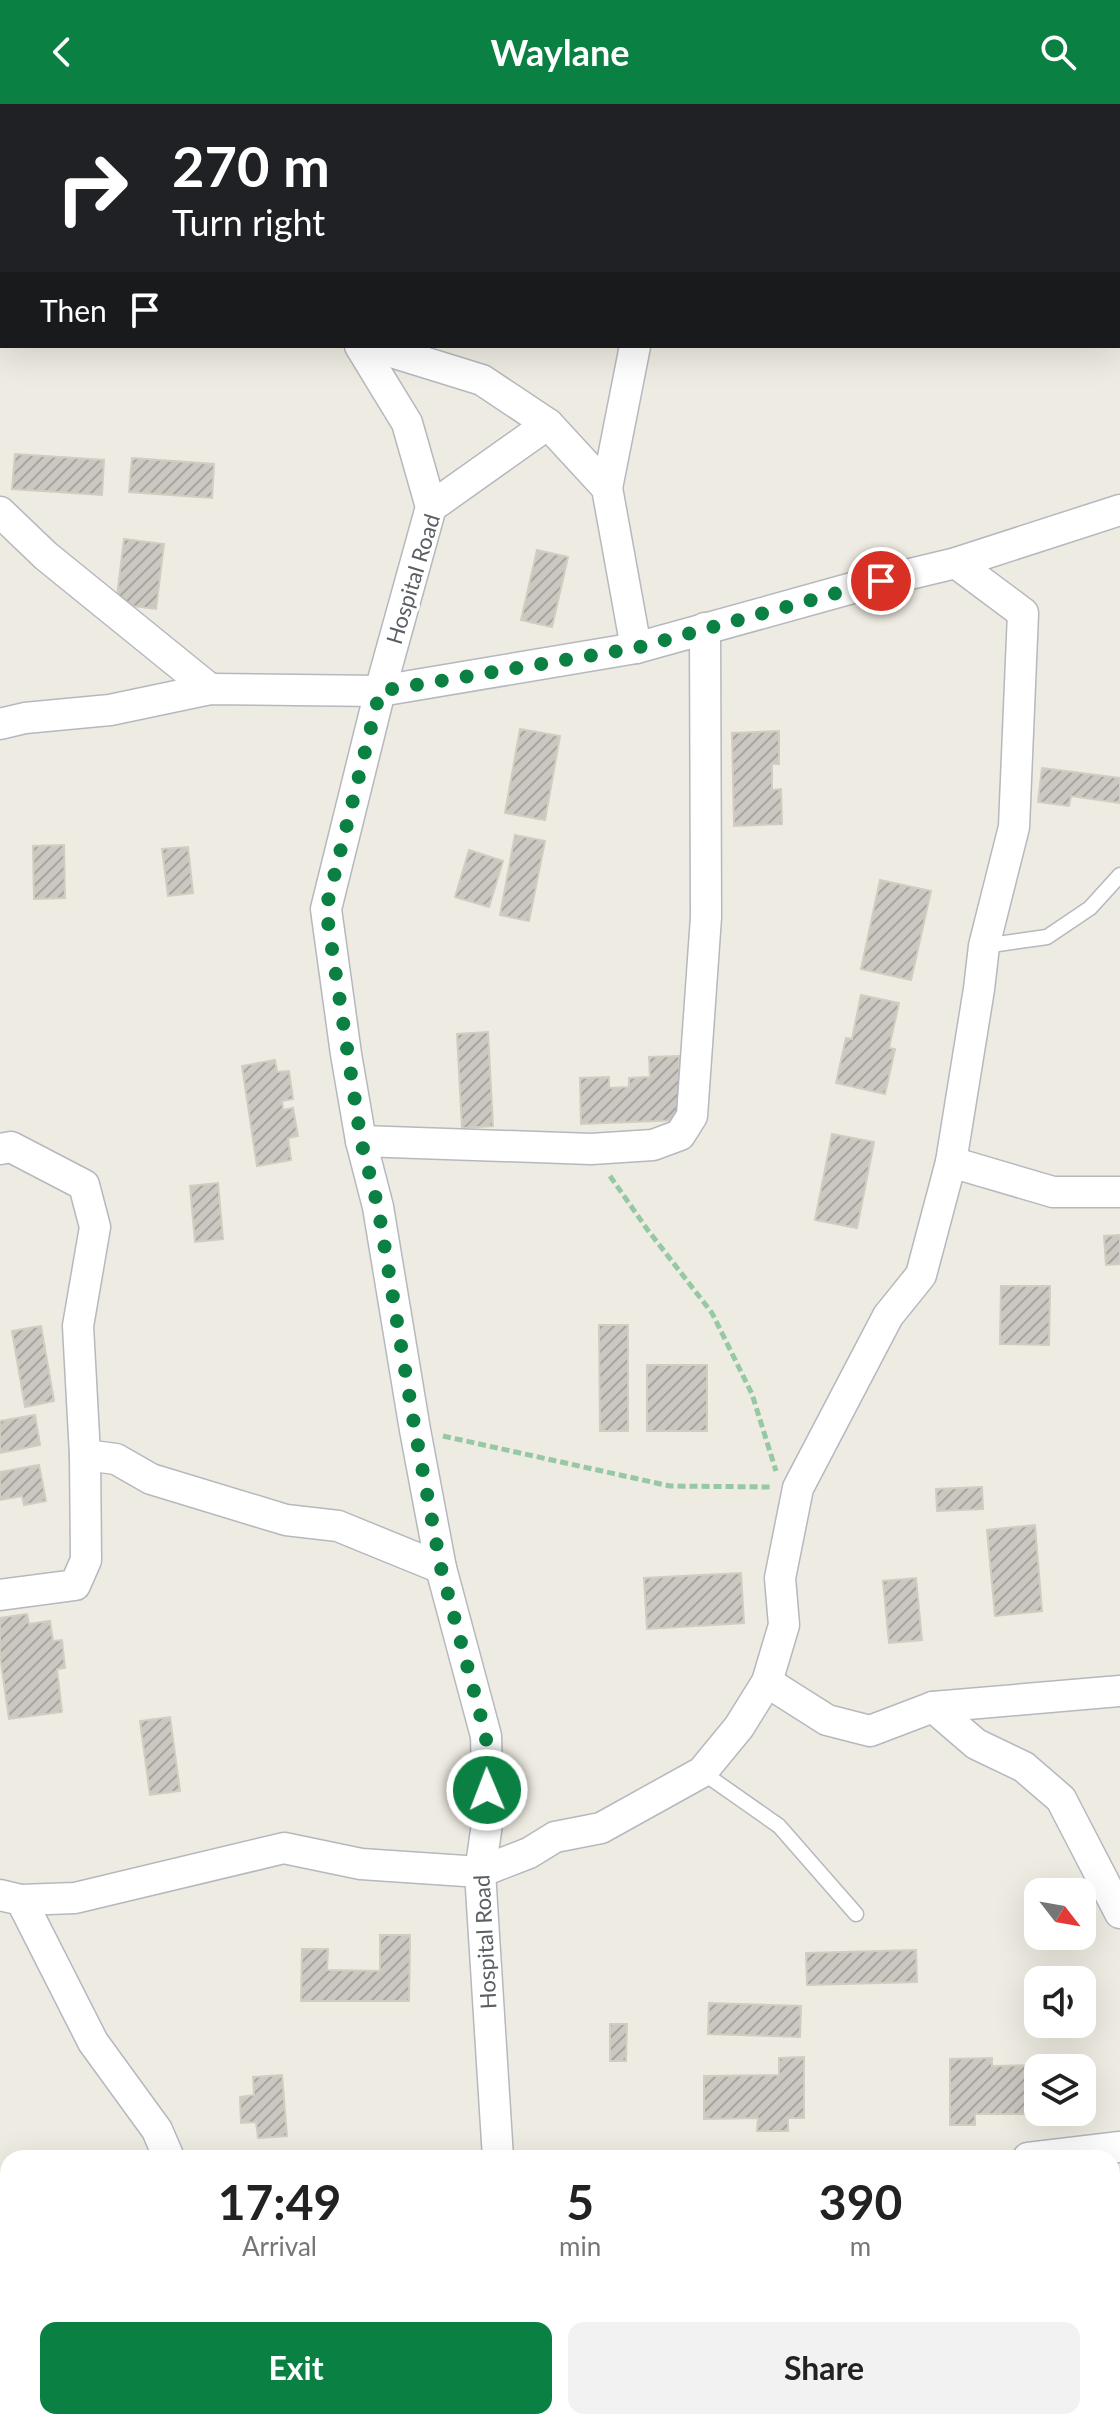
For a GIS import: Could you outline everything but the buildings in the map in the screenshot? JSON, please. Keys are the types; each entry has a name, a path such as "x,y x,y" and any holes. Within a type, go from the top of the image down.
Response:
{"street":[{"path":"361,348 407,423 431,507"},
{"path":"378,348 482,380 548,424 607,488"},
{"path":"635,348 607,488 636,648"},
{"name":"Hospital Road","path":"497,2150 480,1872 488,1817 486,1736 441,1568 378,1207 361,1141 326,909 380,691 431,507 548,424"},
{"path":"0,724 25,718 110,710 210,689 380,691 636,648 856,587 956,563 1120,510"},
{"path":"0,512 46,556 210,689"},
{"path":"10,1897 75,1898 284,1848 361,1864 480,1872 529,1853 555,1837 601,1828 702,1772 739,1727 767,1682 784,1625 780,1578 789,1488 888,1316 921,1275 951,1162 984,946 1014,827 1023,613 956,563"},
{"path":"361,1141 591,1149 653,1145 680,1135 692,1116 706,917 705,628"},
{"path":"0,1149 11,1147 84,1185 95,1227 78,1326 85,1455 86,1560 75,1585 0,1595"},
{"path":"951,1162 1053,1192 1120,1192"},
{"path":"85,1455 116,1459 151,1479 286,1520 338,1526 441,1568"},
{"path":"767,1682 827,1720 870,1731 933,1707 1120,1691"},
{"path":"933,1707 976,1744 1024,1767 1061,1799 1120,1913"},
{"path":"10,1897 93,2042 157,2130 166,2150"},
{"path":"1095,2150 1120,2147"}],"lane":[{"path":"984,946 1047,937 1090,908 1120,875"},
{"path":"702,1772 779,1826 856,1914"}],"path":[{"path":"415,1430 670,1486 789,1488 752,1394 712,1313 647,1229 591,1149"}],"route":[{"path":"487,1790 486,1736 441,1568 378,1207 361,1141 326,909 380,691 636,648 881,581"}]}
